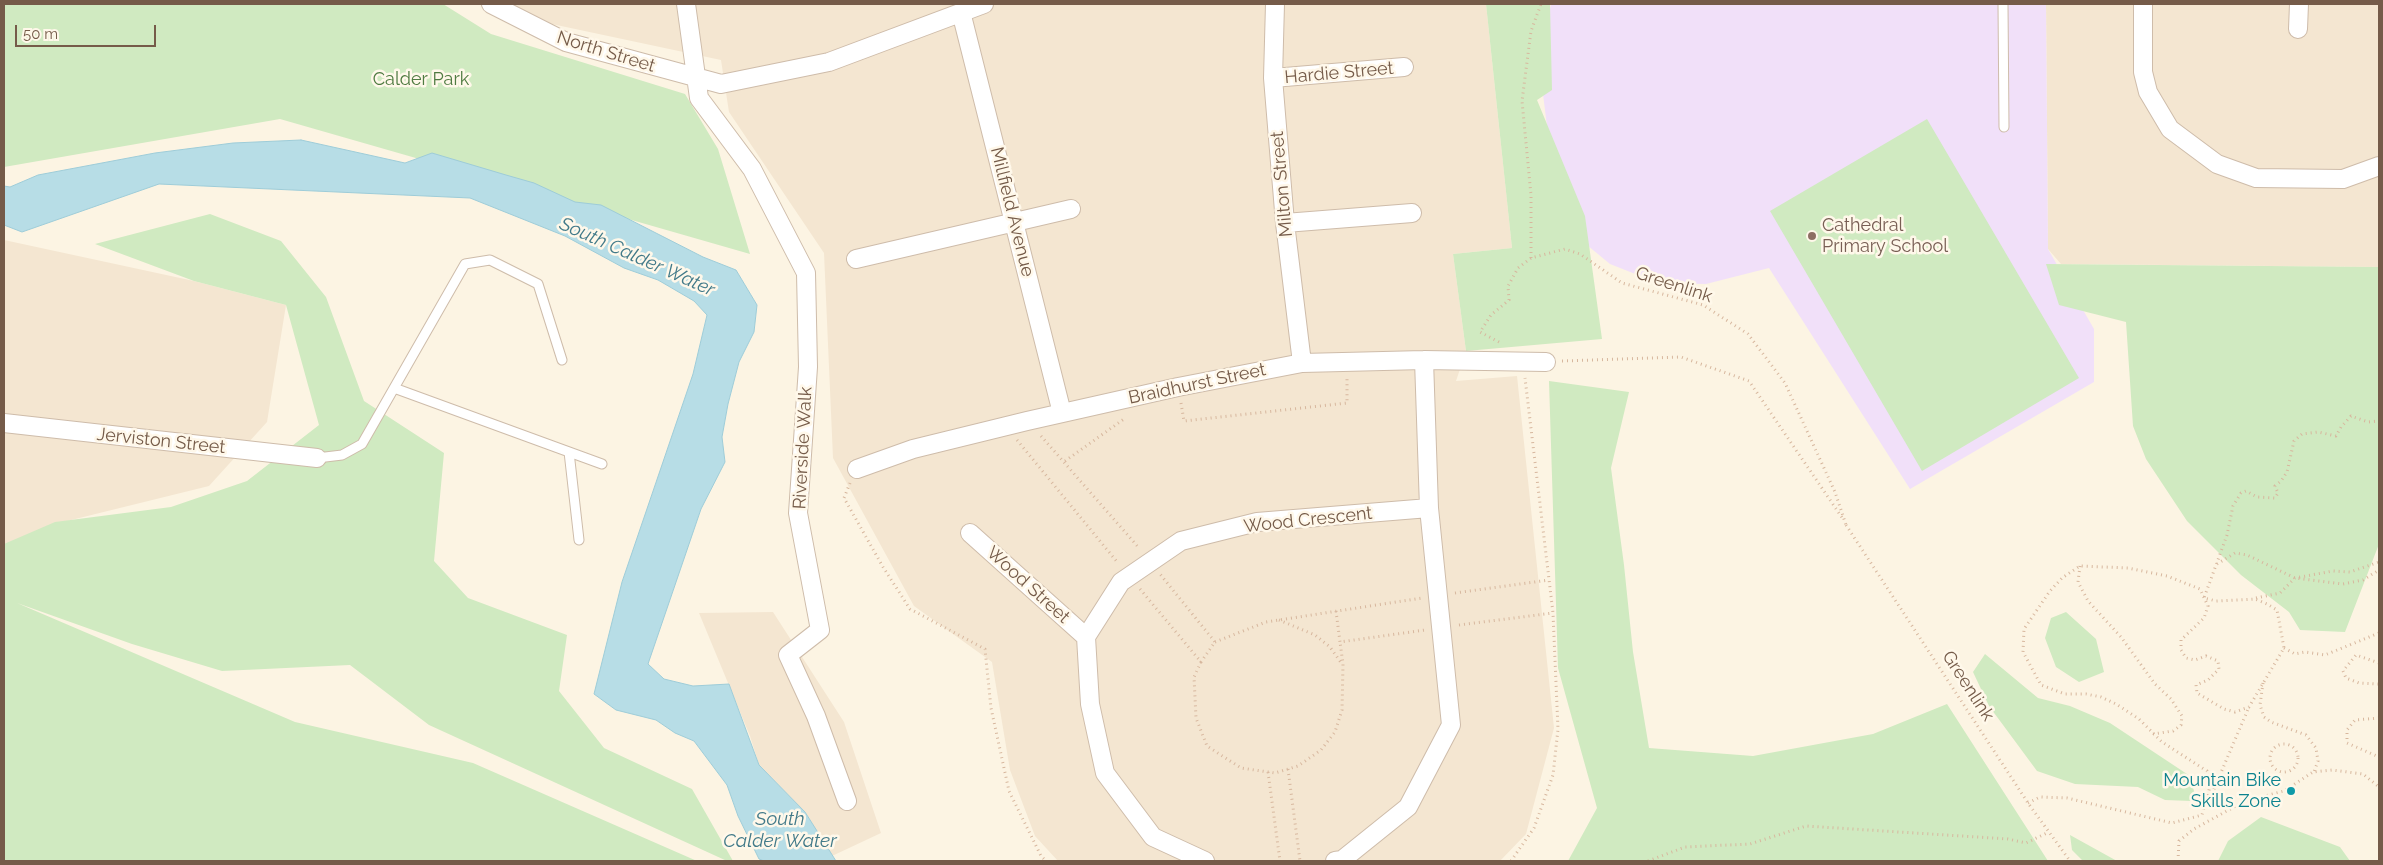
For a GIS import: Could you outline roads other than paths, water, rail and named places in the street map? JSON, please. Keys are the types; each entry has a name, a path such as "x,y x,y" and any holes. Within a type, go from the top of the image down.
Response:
{"street":[{"name":"North Street","path":"491,4 566,42 721,84 829,62 984,4"},
{"path":"686,4 698,79"},
{"name":"Milton Street","path":"1275,4 1273,78 1285,223 1302,363"},
{"path":"2142,4 2143,72 2148,92 2170,128 2217,164 2256,178 2343,179 2379,166"},
{"path":"2298,28 2299,4"},
{"name":"Millfield Avenue","path":"961,12 1062,413"},
{"name":"Hardie Street","path":"1273,78 1404,67"},
{"name":"Riverside Walk","path":"698,79 699,98 752,169 806,273 808,368 798,513 820,630 788,655 816,716 847,801"},
{"path":"856,259 1070,208"},
{"path":"1285,223 1412,213"},
{"path":"1335,861 1342,860 1408,807 1451,724 1429,508 1424,360"},
{"name":"Braidhurst Street","path":"857,469 913,449 1006,426 1178,387 1302,363 1424,360 1546,362"},
{"name":"Jerviston Street","path":"4,423 318,458"},
{"name":"Wood Crescent","path":"1086,637 1121,582 1181,541 1257,522 1429,508"},
{"name":"Wood Street","path":"970,533 1086,637"},
{"path":"1086,637 1090,704 1105,773 1153,837 1205,861"}],"lane":[{"path":"2002,4 2004,127"},
{"path":"318,458 342,455 362,444 465,264 490,260 538,284 562,360"},
{"path":"394,388 602,464"},
{"path":"569,452 579,540"}],"water":[{"name":"South Calder Water","path":"301,140 405,163 432,153 534,183 575,202 601,205 703,257 736,270 757,305 754,332 739,362 728,404 722,437 725,462 701,509 648,664 664,679 693,686 729,684 759,765 805,812 836,861 764,861 759,859 738,816 727,785 694,741 675,733 656,720 616,710 594,694 622,582 693,374 707,315 694,301 658,280 624,268 565,236 470,198 159,184 22,232 4,225 4,186 10,187 38,175 155,153 233,143"}],"place":[{"name":"Cathedral Primary School","path":"1812,236"},
{"name":"Mountain Bike Skills Zone","path":"2291,791"}],"park label":[{"name":"Calder Park","path":"421,80"}]}
